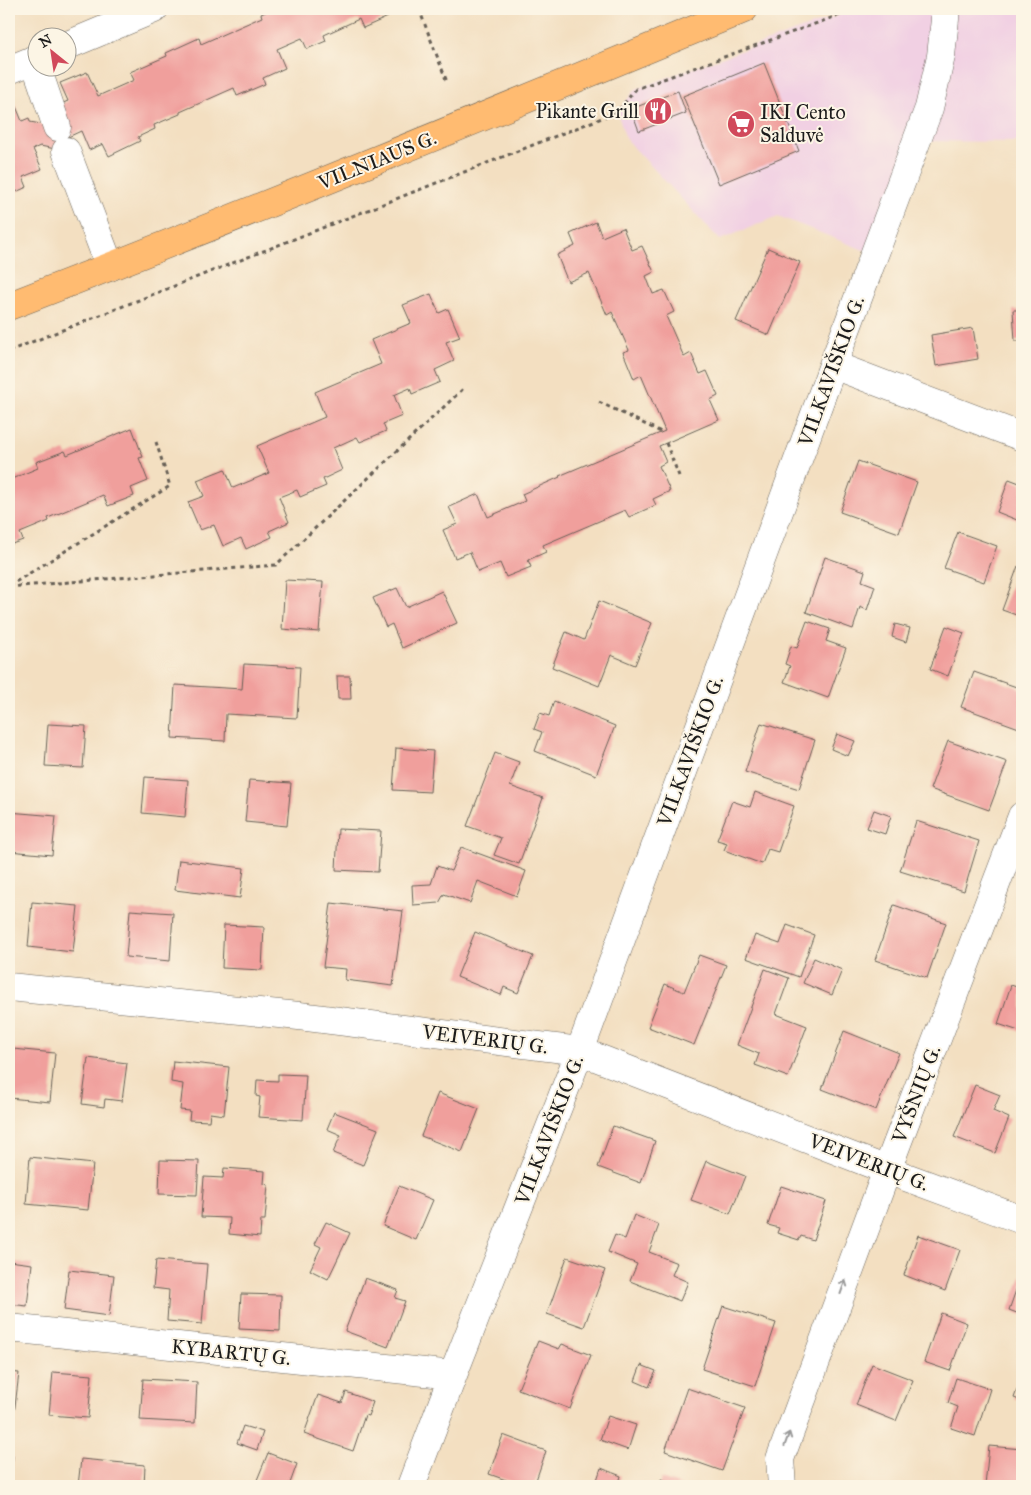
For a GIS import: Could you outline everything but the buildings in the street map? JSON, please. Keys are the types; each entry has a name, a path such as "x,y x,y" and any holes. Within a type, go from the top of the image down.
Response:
{"highway":[{"name":"VILNIAUS G.","path":"9,306 413,146 744,9"}],"street":[{"path":"78,41 154,9"},
{"name":"VILKAVIŠKIO G.","path":"411,1486 580,1051 832,365 929,108 942,56 944,9"},
{"path":"9,70 28,62"},
{"path":"42,78 61,139 110,267"},
{"path":"832,365 1022,437"},
{"name":"VYŠNIŲ G.","path":"782,1486 780,1459 887,1170 1022,816"},
{"name":"VEIVERIŲ G.","path":"9,987 299,1016 580,1051 887,1170 1022,1220"},
{"name":"KYBARTŲ G.","path":"9,1328 453,1374"}],"path":[{"path":"419,9 447,82"},
{"path":"9,351 617,112 636,89 856,9"},
{"path":"9,586 276,565 464,389"},
{"path":"599,402 660,432"},
{"path":"9,586 170,486 156,442"},
{"path":"666,443 679,476"}],"shaded area":[{"path":"856,9 1022,9 1022,142 917,141 874,254 778,216 720,240 626,139 617,112 636,89"}],"place":[{"name":"Pikante Grill","path":"658,111"},
{"name":"IKI Cento Salduvė","path":"741,124"}]}
